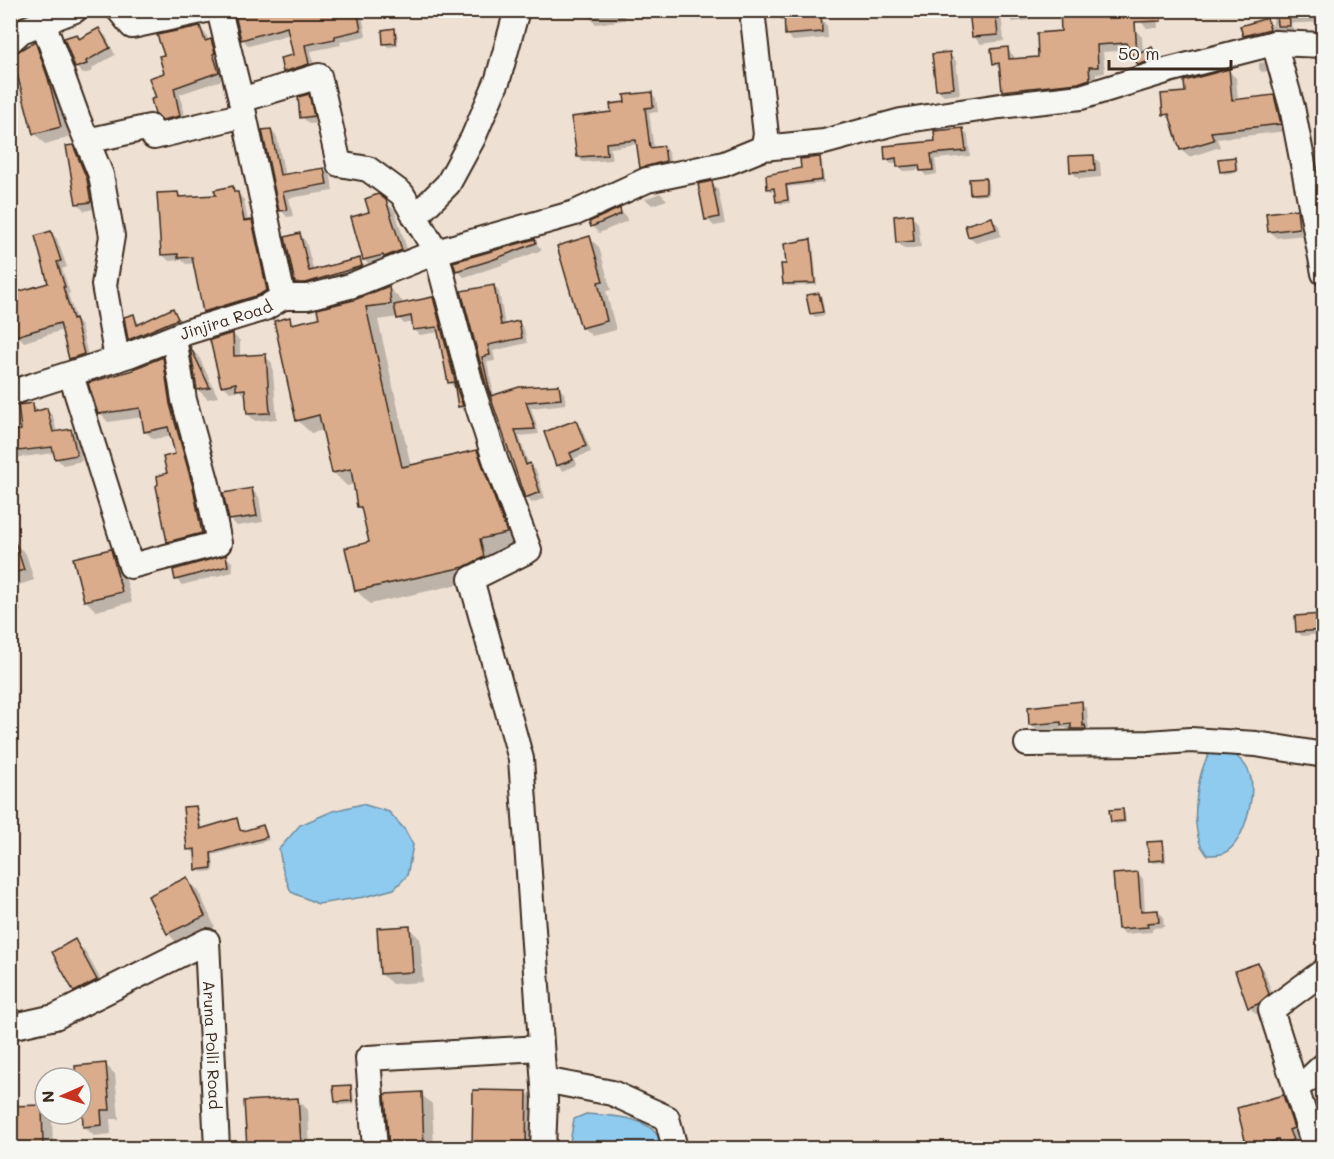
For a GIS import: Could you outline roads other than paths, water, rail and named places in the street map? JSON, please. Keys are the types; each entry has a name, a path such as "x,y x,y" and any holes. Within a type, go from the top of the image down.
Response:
{"street":[{"path":"10,41 21,32 75,10"},
{"path":"119,10 132,26 206,10"},
{"name":"Jinjira Road","path":"10,393 70,375 265,308 283,297 219,10"},
{"path":"416,217 448,183 473,138 498,79 517,10"},
{"path":"752,10 766,135 763,148"},
{"path":"43,22 101,175 112,236 104,285 117,359"},
{"path":"1274,43 1292,106 1323,273"},
{"path":"283,297 309,297 350,286 436,252 575,213 647,180 724,164 763,148 824,142 901,121 1000,106 1082,97 1169,70 1274,43 1323,45"},
{"path":"87,141 150,127 154,137 242,107 318,76 339,164 368,169 402,194 436,252 472,388 496,462 529,550 471,579 521,759 544,1080 543,1149"},
{"path":"70,375 131,566 219,543 207,483 184,400 174,338"},
{"path":"1027,744 1149,743 1190,740 1256,744 1323,755"},
{"name":"Aruna Polli Road","path":"10,1027 55,1017 207,941 217,1149"},
{"path":"1315,1149 1271,1010 1323,971"},
{"path":"375,1149 368,1058 541,1048"},
{"path":"1296,1087 1309,1079 1323,1065"},
{"path":"544,1080 612,1093 667,1118 675,1149"}],"water":[{"path":"1232,752 1244,764 1250,775 1252,788 1249,810 1236,843 1221,854 1207,855 1200,843 1196,822 1201,773 1209,754"},
{"path":"362,804 389,812 405,830 413,845 407,876 394,889 364,897 318,904 291,892 283,871 279,849 300,825 333,811"},
{"path":"586,1114 625,1118 644,1124 657,1135 662,1148 569,1148 574,1119"}]}
